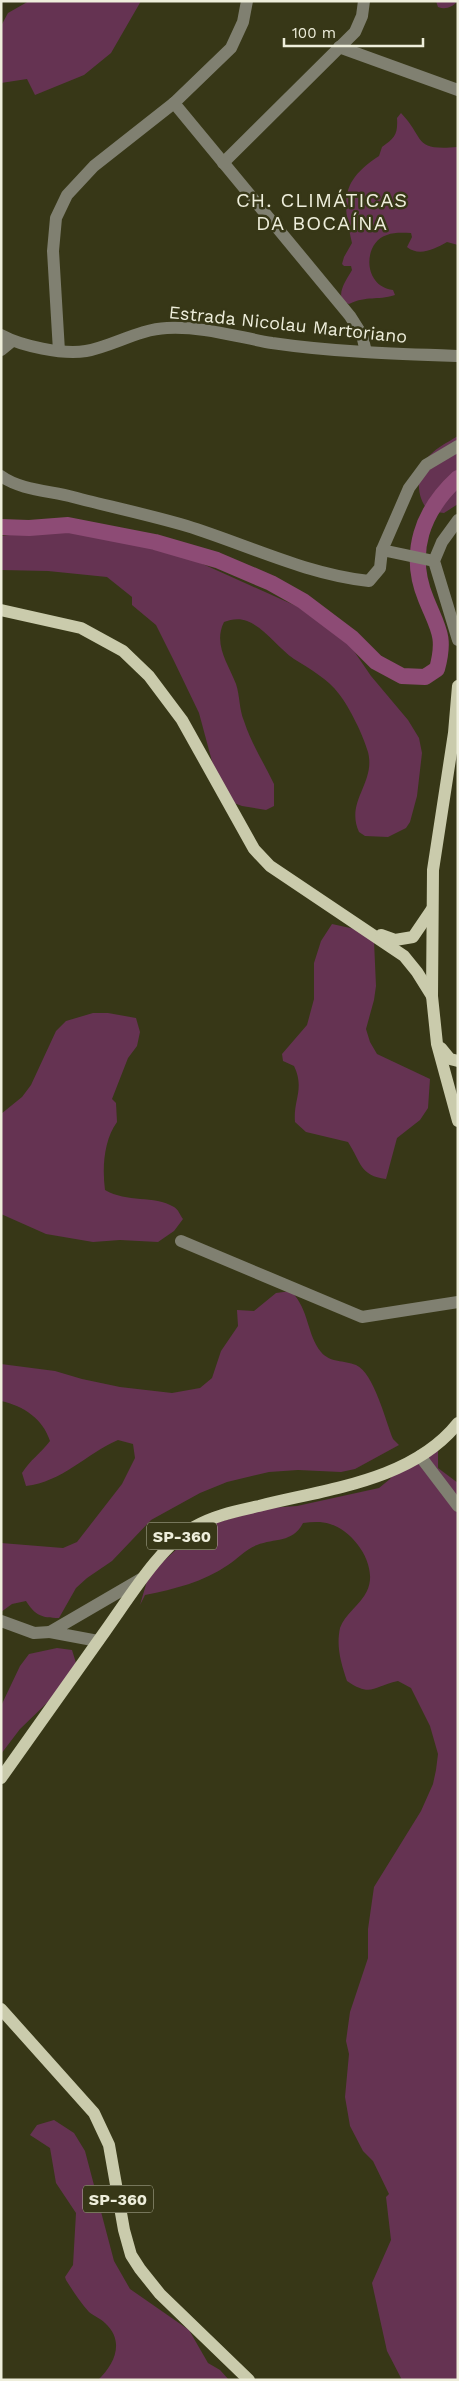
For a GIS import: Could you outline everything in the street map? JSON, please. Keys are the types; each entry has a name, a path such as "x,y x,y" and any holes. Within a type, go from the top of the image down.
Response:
{"main road":[{"path":"1,610 81,628 123,651 149,676 182,720 254,849 270,866 404,956 432,996"},
{"path":"458,686 454,733 433,870 432,908 432,996 437,1044 458,1122"},
{"path":"369,931 395,940 413,937 432,908"},
{"path":"437,1044 450,1059 458,1061"},
{"name":"SP-360","path":"1,1778 144,1578 180,1538 193,1527 220,1515 377,1477 420,1456 449,1434 458,1423"},
{"name":"SP-360","path":"1,2009 94,2113 109,2145 124,2230 132,2255 140,2269 160,2294 249,2380"}],"street":[{"path":"59,351 53,251 56,218 67,195 94,166 174,103 231,48 243,22 247,1"},
{"path":"223,163 355,32 362,16 364,1"},
{"path":"339,47 458,90"},
{"path":"174,103 350,316 362,335 366,352"},
{"name":"Estrada Nicolau Martoriano","path":"7,338 59,351 86,351 129,336 165,328 192,328 273,343 366,352 458,356"},
{"path":"1,350 7,338"},
{"path":"1,476 10,483 50,491 187,526 299,566 344,578 369,581 380,568 409,488 426,464 458,446"},
{"path":"429,560 458,520"},
{"path":"387,551 429,560"},
{"path":"429,560 458,640"},
{"path":"181,1241 362,1317 458,1302"},
{"path":"420,1456 458,1506"},
{"path":"50,1632 144,1578"},
{"path":"1,1621 34,1633 50,1632 98,1641"}],"shaded area":[{"path":"29,1 141,1 111,53 84,75 35,95 27,79 1,83 1,26 8,13"},
{"path":"436,1 458,1 444,8 438,7"},
{"path":"401,113 426,145 443,148 458,147 458,245 447,242 422,252 407,247 412,237 411,233 393,233 379,239 373,246 370,254 369,264 371,273 376,281 383,287 393,290 395,295 356,301 349,304 344,301 341,293 344,283 352,270 351,266 344,266 342,264 352,243 347,216 347,194 357,175 379,156 382,147 395,135 397,118"},
{"path":"458,436 458,504 444,513 429,511 420,493 420,472 432,453"},
{"path":"37,525 120,532 169,553 185,556 314,614 345,638 371,676 408,720 419,738 422,753 417,796 410,822 406,828 388,837 365,836 359,832 356,811 368,773 369,763 366,745 352,714 335,689 324,679 294,659 260,628 247,621 238,619 224,622 220,638 221,646 236,684 241,712 247,729 274,784 274,806 266,810 234,803 213,765 199,713 174,661 156,625 132,605 132,597 107,577 48,571 1,570 1,536 17,534"},
{"path":"332,924 364,931 374,941 376,986 366,1029 370,1042 377,1054 430,1079 428,1108 420,1120 397,1138 386,1179 371,1175 366,1171 348,1142 306,1132 295,1122 299,1081 294,1066 283,1061 282,1054 307,1025 314,999 314,963 321,941"},
{"path":"93,1013 108,1013 136,1018 140,1032 137,1046 128,1058 112,1099 116,1103 117,1122 109,1137 105,1154 104,1181 105,1190 113,1194 158,1201 177,1209 183,1219 174,1231 158,1242 120,1240 93,1242 46,1234 1,1214 1,1114 22,1097 31,1085 56,1031 66,1021"},
{"path":"291,1291 302,1306 316,1345 321,1352 333,1360 356,1365 368,1378 379,1399 393,1439 399,1445 355,1469 341,1472 298,1470 269,1472 227,1482 200,1493 151,1520 112,1561 76,1588 59,1618 39,1615 32,1610 26,1601 12,1604 1,1612 1,1543 63,1548 77,1542 122,1484 135,1458 133,1444 118,1440 51,1479 26,1486 22,1473 50,1441 43,1426 32,1415 17,1406 1,1401 1,1364 55,1371 120,1387 172,1393 200,1388 212,1378 221,1351 238,1326 237,1310 254,1311 276,1293"},
{"path":"438,1442 438,1468 458,1483 458,2380 402,2380 387,2351 372,2283 391,2240 386,2197 389,2194 373,2161 363,2151 350,2126 345,2097 349,2054 346,2041 350,2012 368,1958 368,1929 374,1887 421,1811 433,1784 438,1754 430,1726 411,1688 398,1681 368,1690 347,1681 339,1648 340,1628 367,1591 370,1571 362,1551 355,1542 348,1534 330,1524 320,1522 303,1523 289,1537 253,1547 209,1576 178,1587 145,1595 140,1605 147,1581 156,1568 201,1527 268,1508 297,1506 379,1488 390,1479 398,1467"},
{"path":"57,1648 72,1650 76,1663 51,1699 20,1729 1,1754 1,1706 20,1666 29,1654"},
{"path":"54,2120 74,2133 85,2151 114,2261 130,2289 189,2330 208,2363 220,2370 229,2380 98,2380 113,2360 116,2345 115,2337 105,2323 89,2312 66,2280 65,2277 73,2265 76,2213 56,2183 50,2148 30,2135 37,2125"}],"waterway":[{"path":"1,527 29,528 68,525 155,542 217,560 271,583 303,601 352,638 376,662 402,676 425,677 437,669 441,640 420,582 418,549 421,534 435,504 458,478"}],"district":[{"name":"CH. CLIMÁTICAS DA BOCAÍNA","path":"322,212"}]}
